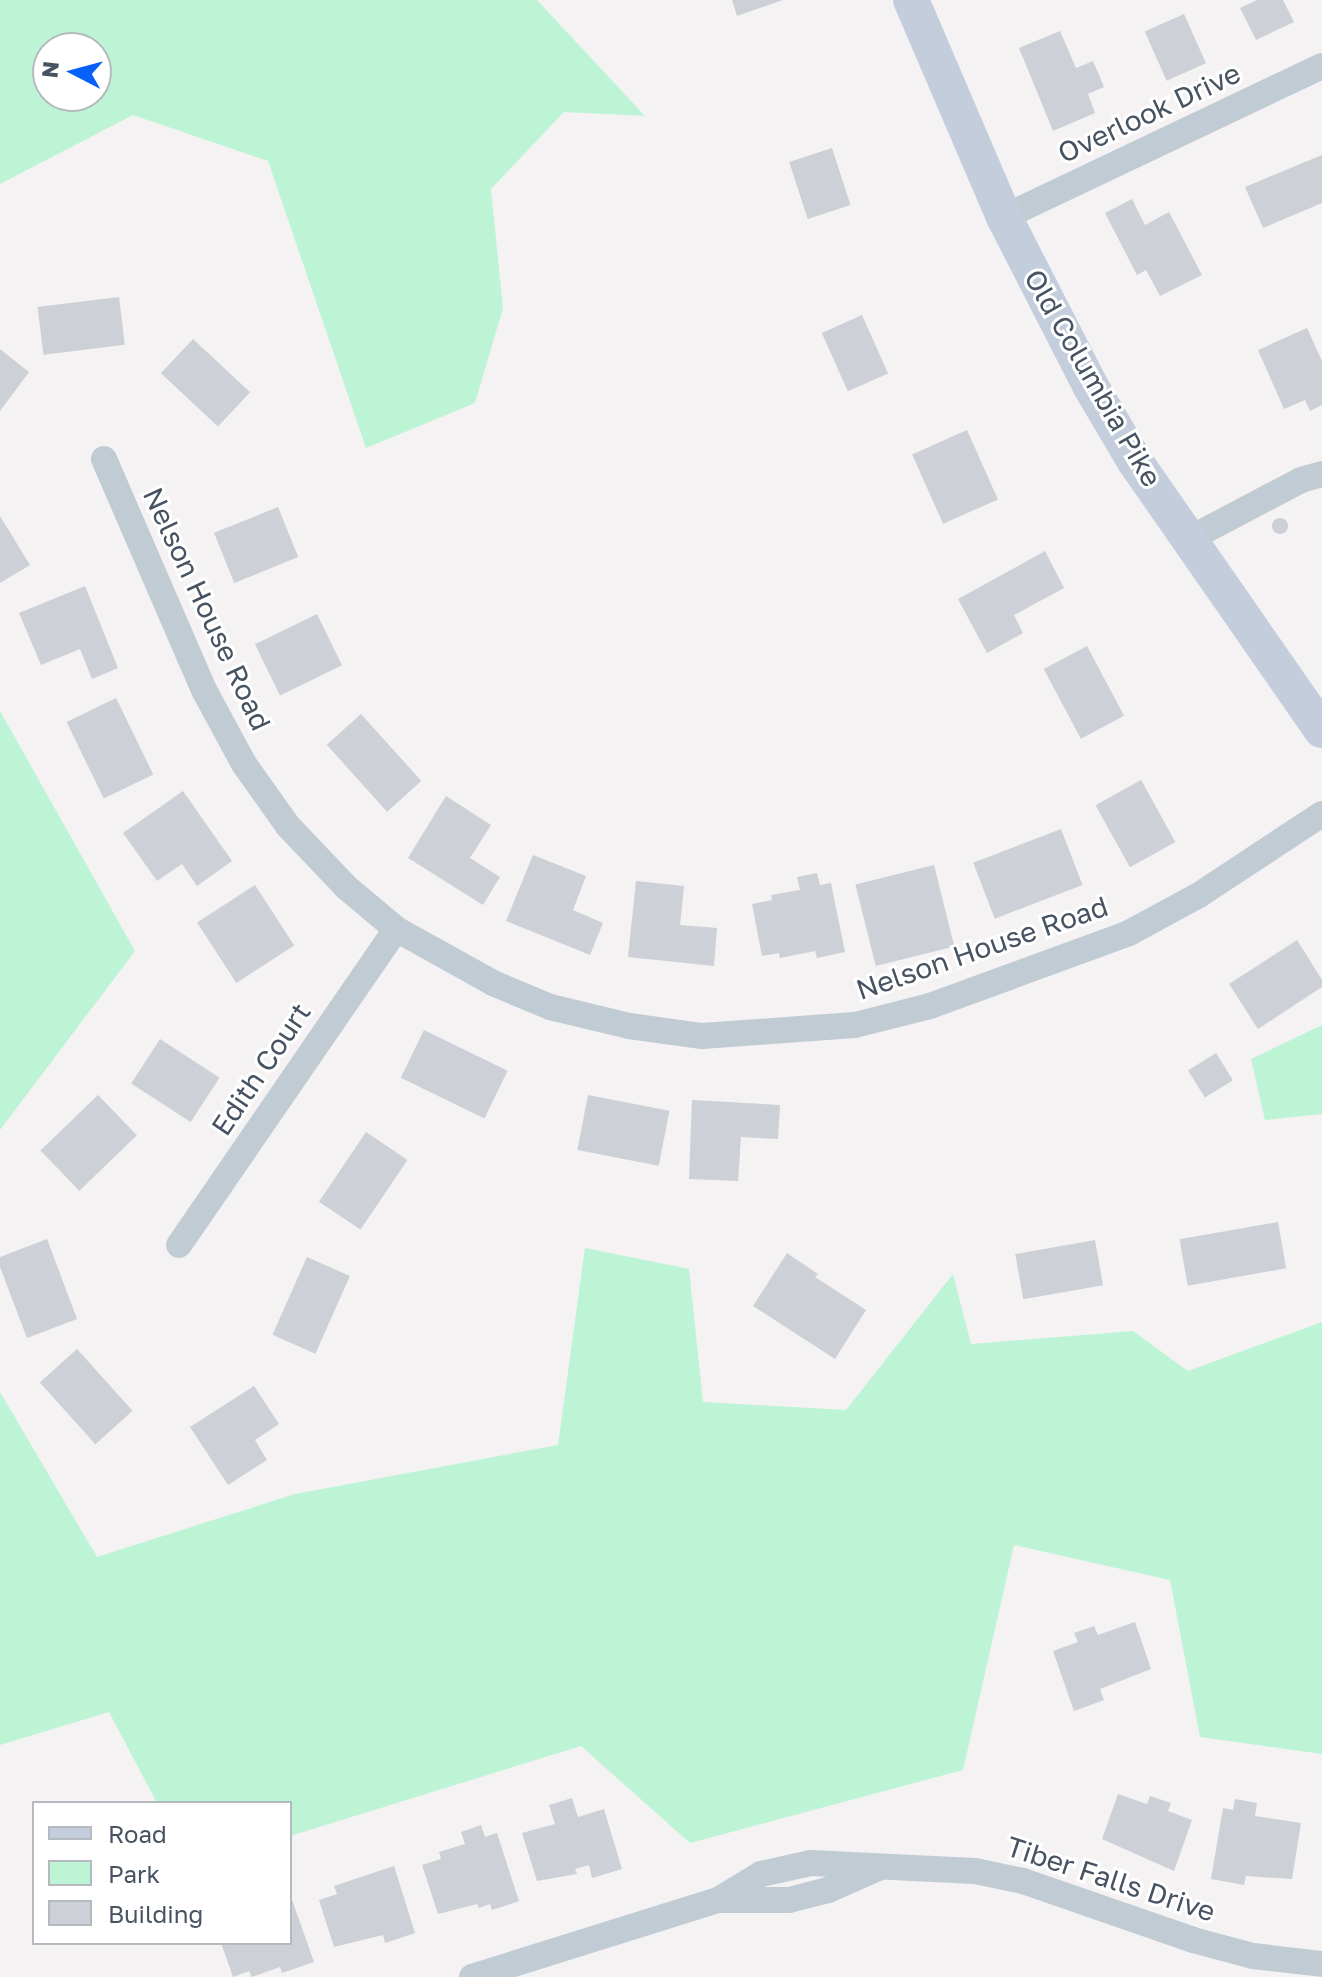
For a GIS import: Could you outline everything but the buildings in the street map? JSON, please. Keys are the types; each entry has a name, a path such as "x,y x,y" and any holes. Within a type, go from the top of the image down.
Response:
{"street":[{"name":"Old Columbia Pike","path":"911,0 1004,217 1091,387 1134,460 1322,730"},
{"name":"Overlook Drive","path":"1004,217 1322,66"},
{"name":"Nelson House Road","path":"104,459 204,690 244,764 288,826 346,887 396,929 493,983 550,1007 629,1026 702,1036 855,1025 930,1006 1129,933 1199,895 1322,814"},
{"path":"1191,538 1301,480 1322,474"},
{"name":"Edith Court","path":"179,1245 396,929"},
{"name":"Tiber Falls Drive","path":"472,1977 718,1900 746,1881 789,1866 840,1863 879,1868 975,1871 1023,1881 1193,1940 1253,1956 1322,1964"}],"green space":[{"path":"0,0 537,0 645,116 564,112 491,189 503,308 475,403 366,448 268,161 133,115 0,184"},
{"path":"0,711 135,951 0,1130"},
{"path":"1322,1025 1322,1114 1265,1120 1251,1059"},
{"path":"585,1248 689,1269 703,1402 846,1410 953,1274 971,1344 1133,1331 1188,1371 1322,1322 1322,1754 1200,1737 1170,1580 1014,1545 963,1770 690,1843 581,1746 292,1835 292,1801 156,1801 109,1712 0,1745 0,1392 97,1557 295,1494 558,1445"}]}
